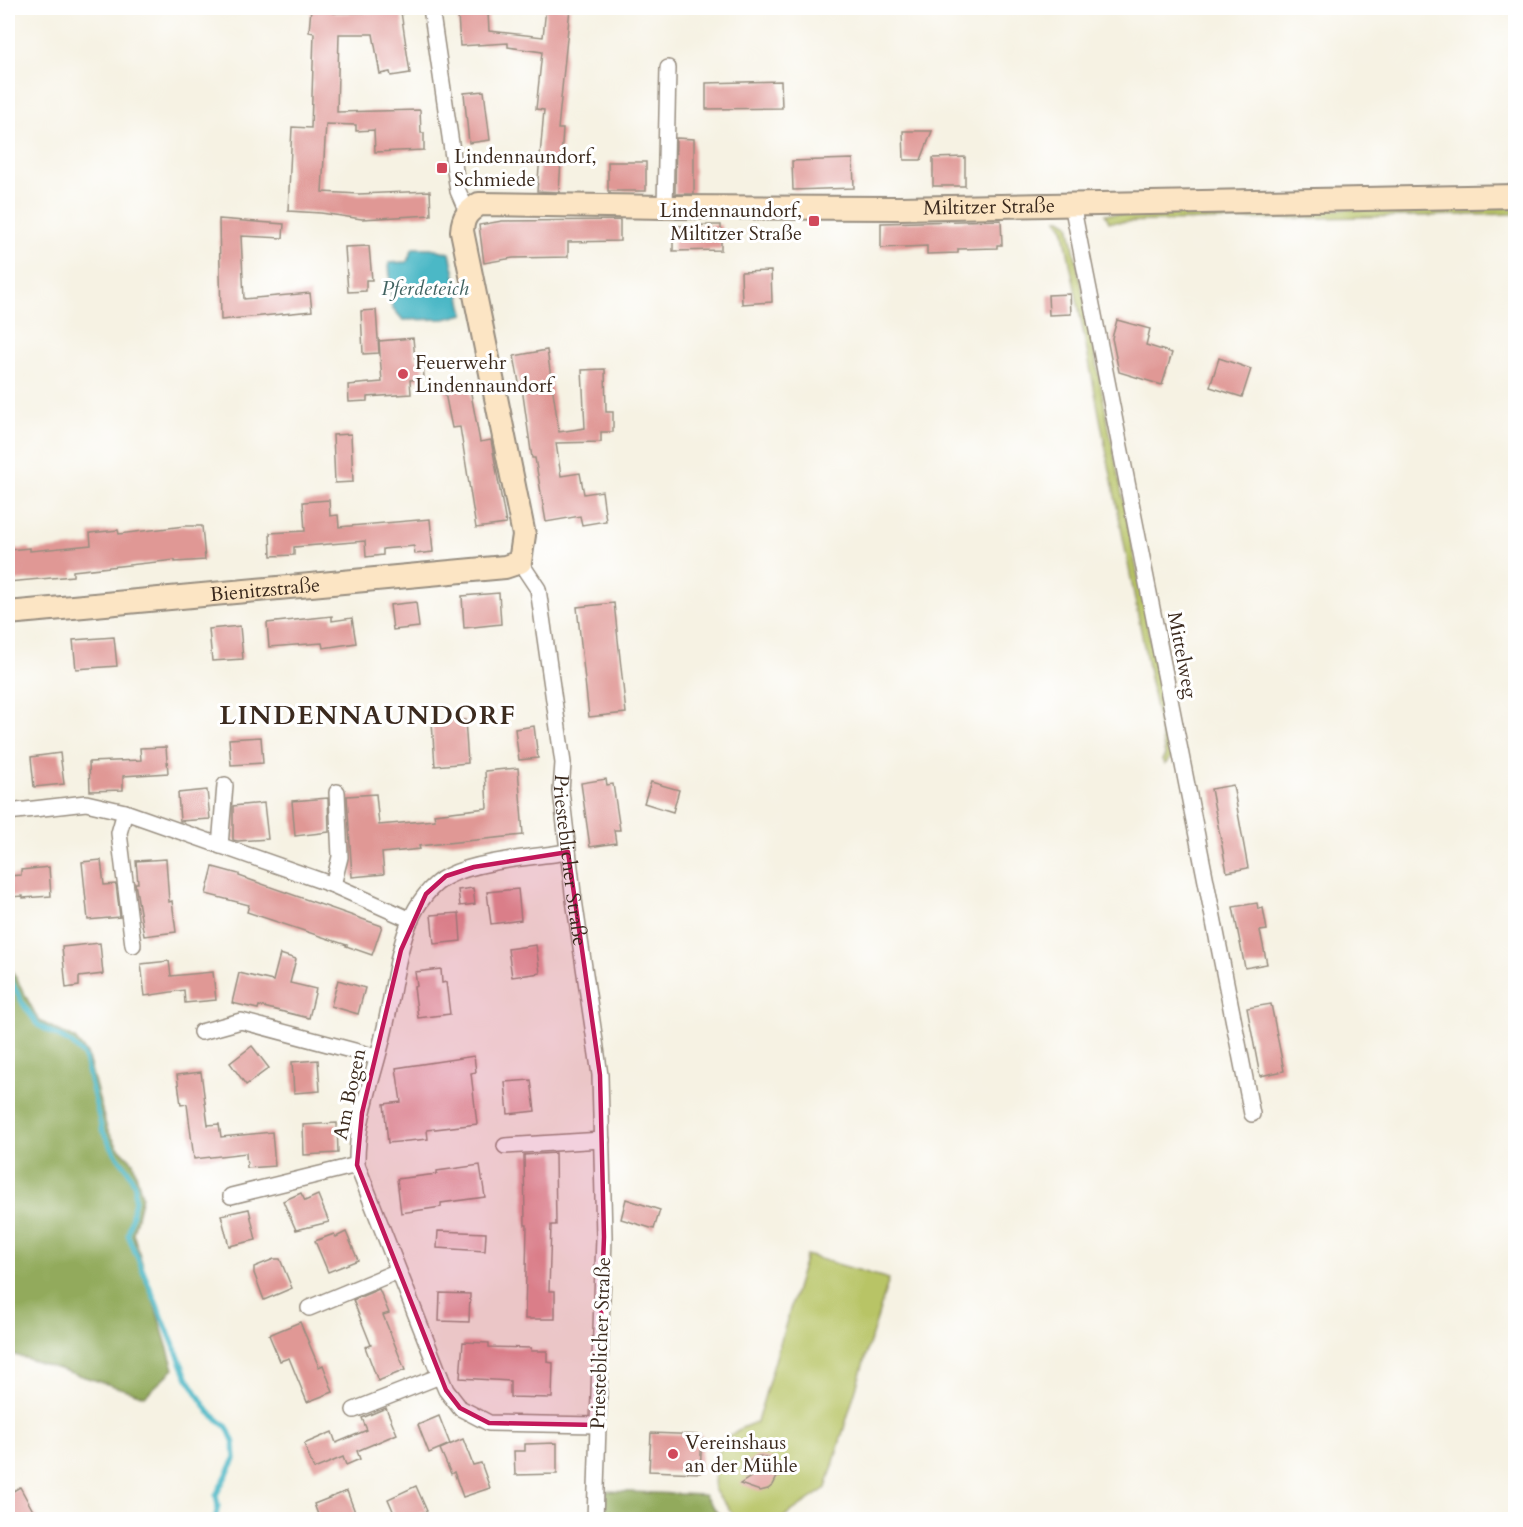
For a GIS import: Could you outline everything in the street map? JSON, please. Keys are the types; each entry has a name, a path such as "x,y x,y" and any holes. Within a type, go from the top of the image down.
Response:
{"street":[{"path":"430,8 458,191 467,212 462,231 524,535 520,561"},
{"path":"665,207 668,68"},
{"name":"Miltitzer Straße","path":"467,212 479,204 899,208 1515,196"},
{"name":"Mittelweg","path":"1072,204 1252,1114"},
{"name":"Bienitzstraße","path":"8,613 505,567 520,561"},
{"name":"Priesteblicher Straße","path":"520,561 538,589 563,763 561,791 568,852 600,1075 603,1237 595,1520"},
{"path":"220,846 225,785"},
{"path":"333,885 340,857 337,792"},
{"path":"8,812 86,803 125,812 333,885 411,920"},
{"path":"125,812 119,833 133,945"},
{"name":"Am Bogen","path":"568,852 474,867 446,876 426,894 411,920 401,950 384,1035 362,1113 357,1144 357,1165 440,1376 446,1390 460,1408 489,1424 597,1425"},
{"path":"201,1032 241,1021 377,1057"},
{"path":"505,1146 602,1140"},
{"path":"231,1196 357,1165"},
{"path":"309,1308 398,1271"},
{"path":"354,1410 440,1376"}],"highlighted area":[{"path":"568,852 600,1075 604,1237 597,1425 489,1423 460,1408 446,1390 357,1165 362,1113 401,950 426,894 446,876 474,867"}],"green space":[{"path":"1516,206 1515,214 1109,222 1105,214"},
{"path":"1057,219 1069,224 1082,289 1173,756 1165,764 1162,760 1165,755 1063,227"},
{"path":"8,963 39,1021 75,1039 87,1054 107,1129 117,1146 133,1162 142,1196 133,1233 174,1369 145,1396 8,1353"},
{"path":"806,1255 889,1279 826,1488 779,1520 737,1519 714,1490 718,1455 721,1447 734,1432 757,1422"},
{"path":"606,1491 704,1495 722,1519 605,1519"}],"water":[{"name":"Pferdeteich","path":"413,248 431,248 450,253 464,314 445,319 403,320 392,307 389,263 407,262"}],"building":[{"path":"311,8 334,8 334,13 401,12 410,73 391,76 390,72 380,74 373,34 339,34 337,112 420,110 421,133 424,133 424,150 375,152 374,130 356,131 356,125 326,124 322,192 359,194 430,191 431,215 362,219 288,211 292,127 311,128 314,33 309,32"},
{"path":"546,8 570,8 558,129 563,129 559,192 537,191 544,110 536,109 542,52 508,47 508,43 460,46 458,15 488,13 489,31 543,37"},
{"path":"781,81 782,108 706,109 706,83"},
{"path":"484,91 490,140 469,143 464,93"},
{"path":"903,131 932,131 921,160 904,160"},
{"path":"676,138 694,139 694,194 675,194"},
{"path":"965,157 965,186 933,186 933,158"},
{"path":"853,159 854,188 793,190 792,161"},
{"path":"608,162 646,162 646,191 608,191"},
{"path":"219,219 284,224 283,238 241,236 244,299 310,293 312,311 221,320"},
{"path":"620,220 620,241 568,242 568,257 513,258 484,263 479,225 502,221"},
{"path":"1001,220 1002,245 997,245 997,248 958,249 958,253 927,254 927,246 881,248 881,223"},
{"path":"721,225 721,250 673,251 673,226"},
{"path":"369,246 372,280 366,280 366,291 348,292 345,247"},
{"path":"771,271 772,302 742,304 741,272"},
{"path":"1070,294 1071,314 1049,315 1048,295"},
{"path":"376,310 379,353 363,354 361,311"},
{"path":"1117,320 1150,329 1146,345 1172,353 1162,385 1119,372 1112,338"},
{"path":"413,338 415,359 423,358 424,379 410,380 411,394 367,397 367,401 349,402 348,385 382,382 379,341"},
{"path":"547,350 559,432 585,428 582,370 605,369 606,412 613,412 613,432 601,432 601,442 556,443 561,476 580,473 584,494 602,491 606,521 582,525 580,516 546,522 514,356"},
{"path":"1219,358 1251,369 1242,397 1210,387"},
{"path":"469,383 480,442 491,440 506,524 476,528 460,427 452,428 444,388"},
{"path":"351,434 353,482 335,483 333,435"},
{"path":"329,500 330,516 338,515 339,527 430,519 433,552 415,554 414,546 383,549 383,555 366,557 365,541 294,547 294,555 271,556 270,533 305,531 303,502"},
{"path":"202,526 205,560 175,562 175,560 73,571 73,576 8,582 8,550 30,548 30,551 91,545 90,533 118,530 119,534"},
{"path":"499,593 501,624 464,628 462,596"},
{"path":"416,602 419,627 393,630 390,605"},
{"path":"614,603 626,713 589,717 577,607"},
{"path":"332,616 332,621 352,618 356,643 323,648 322,643 269,647 267,623"},
{"path":"240,626 243,659 212,661 209,629"},
{"path":"114,637 117,666 76,669 73,640"},
{"path":"465,720 468,763 435,766 432,722"},
{"path":"534,726 538,758 519,760 515,729"},
{"path":"261,737 263,763 231,765 229,739"},
{"path":"166,747 168,773 123,776 123,790 90,791 89,762 141,760 140,748"},
{"path":"60,753 64,784 34,787 31,757"},
{"path":"518,768 523,835 419,846 420,849 382,853 384,874 352,877 347,796 376,794 379,825 435,820 434,814 487,808 485,771"},
{"path":"606,779 607,785 613,784 620,830 614,830 616,843 590,847 581,783"},
{"path":"651,782 679,790 673,812 644,803"},
{"path":"1233,785 1248,868 1227,872 1211,789"},
{"path":"207,790 210,819 180,821 178,793"},
{"path":"328,798 329,832 295,836 292,801"},
{"path":"264,803 268,839 233,840 233,806"},
{"path":"166,859 169,902 172,901 176,932 144,936 135,883 138,883 136,861"},
{"path":"101,860 104,885 116,884 120,917 88,920 82,862"},
{"path":"49,867 51,896 9,897 8,876 21,875 21,870"},
{"path":"213,867 239,874 239,876 382,926 372,955 247,912 249,905 206,894"},
{"path":"473,888 475,904 460,906 458,890"},
{"path":"518,889 521,920 491,924 487,892"},
{"path":"1257,903 1258,909 1263,908 1267,930 1260,931 1267,964 1245,968 1233,907"},
{"path":"459,913 461,941 434,944 431,915"},
{"path":"100,943 103,974 79,977 79,986 66,988 62,947"},
{"path":"536,945 540,973 512,977 508,949"},
{"path":"280,954 296,959 290,983 316,989 309,1018 259,1006 258,1009 232,1003 239,973 273,981"},
{"path":"169,961 171,976 213,972 216,1000 185,1003 184,990 145,996 141,964"},
{"path":"441,969 442,983 446,982 450,1014 418,1018 414,987 417,986 415,972"},
{"path":"338,980 365,988 358,1014 331,1006"},
{"path":"1271,1004 1284,1071 1260,1076 1247,1008"},
{"path":"252,1046 269,1068 246,1085 230,1063"},
{"path":"474,1056 476,1072 471,1073 477,1124 427,1130 428,1139 388,1143 384,1104 401,1102 396,1068"},
{"path":"318,1060 320,1091 294,1093 292,1062"},
{"path":"201,1072 208,1125 219,1124 221,1137 272,1132 275,1166 247,1168 246,1153 194,1159 187,1104 181,1105 177,1075"},
{"path":"531,1080 535,1111 508,1114 505,1082"},
{"path":"337,1123 338,1153 304,1155 303,1125"},
{"path":"555,1153 556,1225 551,1225 549,1291 555,1291 555,1319 525,1319 527,1225 525,1225 524,1155"},
{"path":"480,1165 485,1197 441,1203 441,1207 401,1213 397,1179"},
{"path":"301,1193 305,1201 318,1195 329,1222 296,1230 283,1201"},
{"path":"626,1199 660,1210 654,1229 621,1219"},
{"path":"249,1209 256,1240 229,1246 221,1215"},
{"path":"438,1231 486,1233 485,1251 437,1248"},
{"path":"346,1232 358,1260 328,1272 315,1241 334,1234 336,1237"},
{"path":"280,1259 292,1288 264,1300 254,1267"},
{"path":"379,1289 389,1313 383,1315 405,1370 378,1381 365,1347 371,1345 353,1300"},
{"path":"440,1293 470,1294 469,1322 439,1321"},
{"path":"300,1322 319,1367 323,1365 333,1392 307,1402 289,1358 280,1361 269,1335"},
{"path":"463,1342 489,1343 489,1347 531,1348 531,1351 547,1351 547,1362 553,1363 552,1398 510,1397 510,1381 460,1378"},
{"path":"386,1408 397,1434 357,1451 360,1459 346,1465 343,1457 314,1469 304,1444 332,1432 336,1443 367,1430 362,1418"},
{"path":"439,1416 450,1444 429,1453 418,1425"},
{"path":"651,1433 702,1435 700,1473 649,1471"},
{"path":"463,1439 473,1465 481,1463 490,1488 463,1497 454,1472 451,1474 440,1449"},
{"path":"557,1443 557,1474 515,1475 514,1451 525,1451 525,1444"},
{"path":"761,1456 773,1460 780,1477 777,1477 768,1489 760,1491 740,1484 752,1476 741,1475 747,1463"},
{"path":"416,1486 427,1511 397,1520 388,1499"},
{"path":"20,1487 38,1520 8,1520 8,1494"},
{"path":"347,1491 358,1520 320,1520 314,1504"}],"waterway":[{"path":"8,974 23,1004 38,1025 71,1043 84,1056 102,1130 128,1170 135,1186 135,1200 128,1235 187,1377 209,1412 227,1427 234,1443 235,1459 216,1495 218,1506 215,1520"}],"place":[{"name":"Lindennaundorf, Schmiede","path":"442,168"},
{"name":"Lindennaundorf, Miltitzer Straße","path":"814,221"},
{"name":"Feuerwehr Lindennaundorf","path":"403,374"},
{"name":"Vereinshaus an der Mühle","path":"673,1454"}],"district":[{"name":"LINDENNAUNDORF","path":"368,715"}]}
